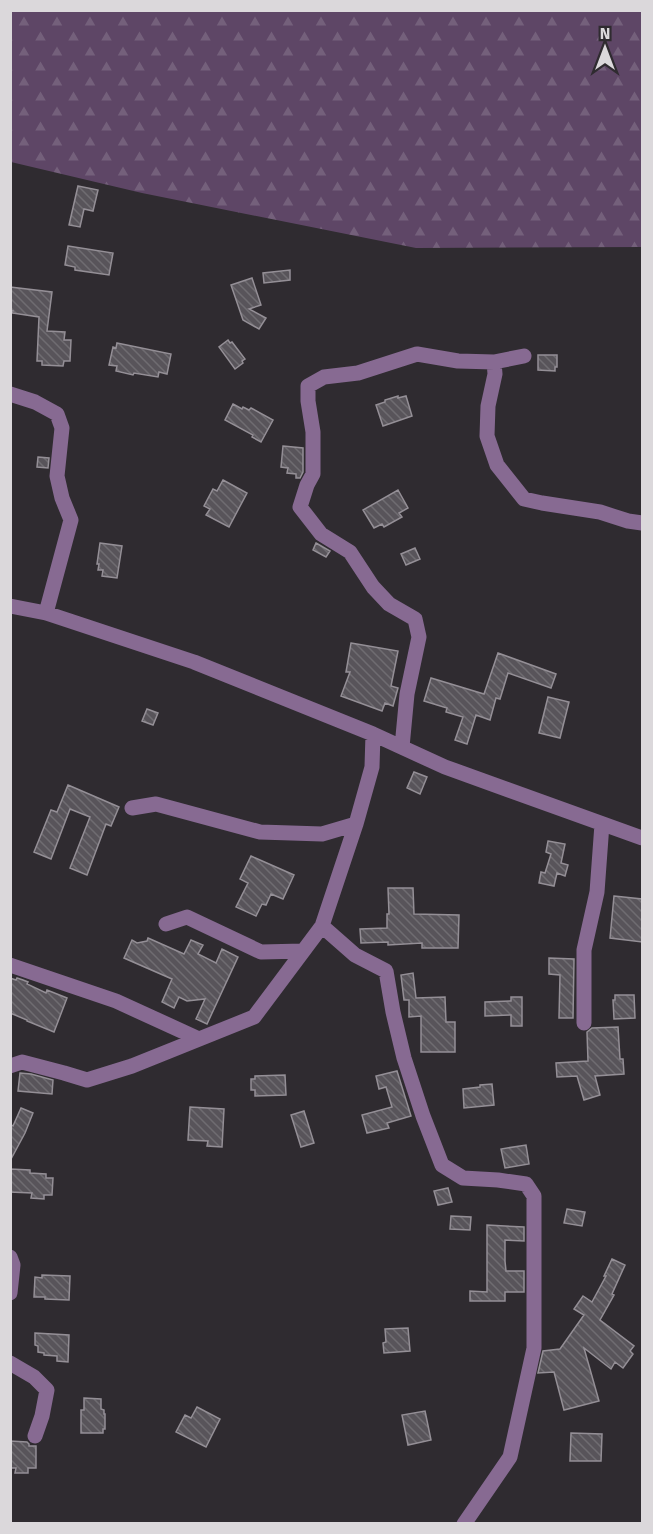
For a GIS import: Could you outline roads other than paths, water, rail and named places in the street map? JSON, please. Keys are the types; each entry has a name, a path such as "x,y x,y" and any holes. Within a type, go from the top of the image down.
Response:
{"street":[{"path":"402,747 407,694 419,637 415,619 389,604 373,587 350,552 321,534 300,507 313,474 313,432 308,386 324,377 358,373 417,354 458,361 494,362 524,356"},
{"path":"494,362 495,374 488,406 487,436 497,465 524,499 600,512 642,523"},
{"path":"10,394 35,402 57,414 62,428 57,476 70,520 46,613"},
{"path":"10,606 46,613 194,662 373,734 445,767 642,838"},
{"path":"10,1066 22,1062 87,1080 132,1066 254,1017 322,926 356,824 372,767 373,734"},
{"path":"132,808 156,804 260,832 322,834 356,824"},
{"path":"584,1023 584,950 597,892 602,824"},
{"path":"166,924 187,917 261,952 303,951"},
{"path":"322,926 355,955 386,971 404,1058 442,1165 463,1178 526,1184 534,1196 534,1348 510,1457 464,1524"},
{"path":"10,965 116,1001 200,1040"},
{"path":"10,1257 13,1264 10,1293"},
{"path":"10,1363 34,1377 47,1390 35,1436"}]}
